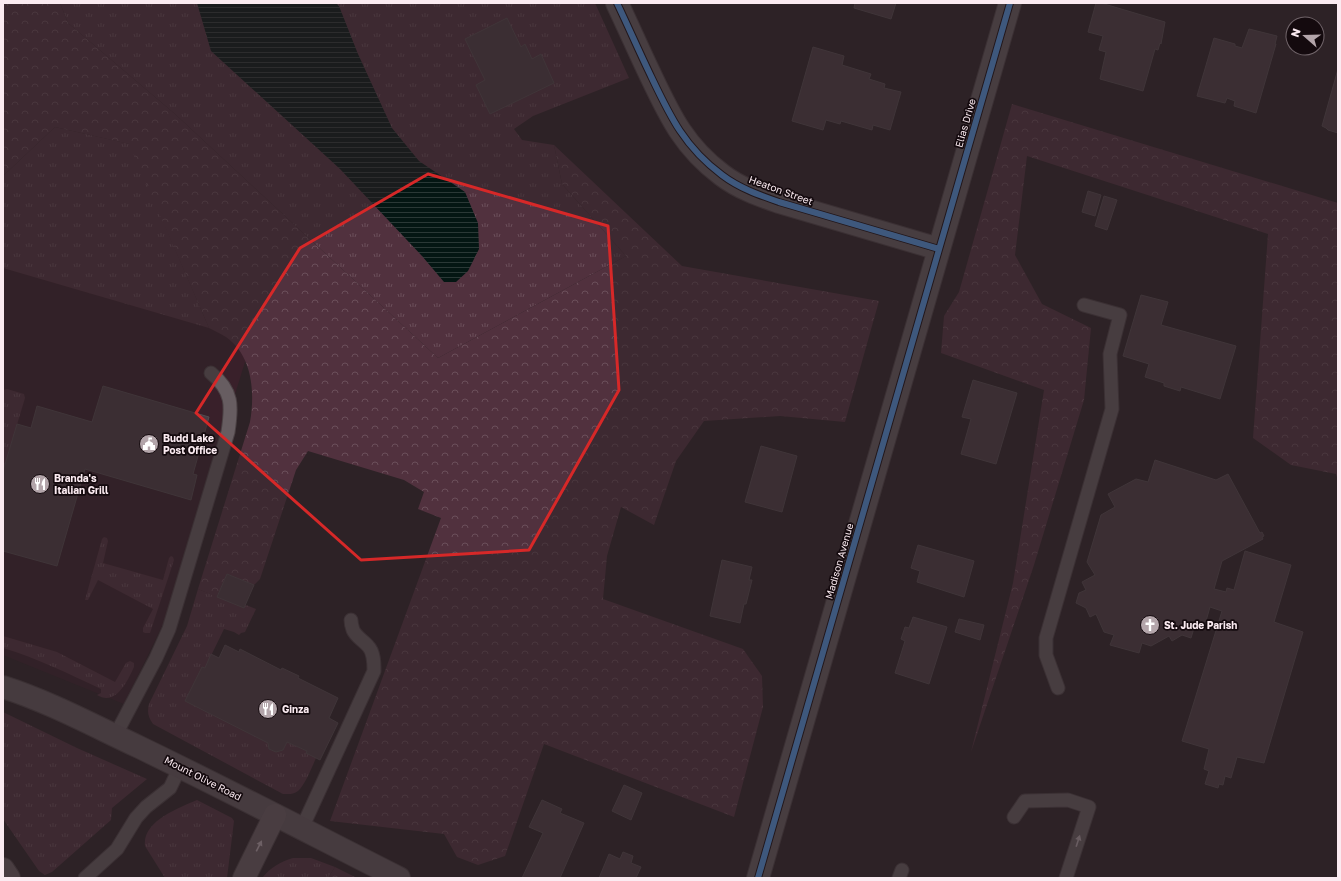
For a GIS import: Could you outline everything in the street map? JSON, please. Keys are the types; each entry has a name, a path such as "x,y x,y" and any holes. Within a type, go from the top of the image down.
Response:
{"main road":[{"name":"Mount Olive Road","path":"3,686 38,700 180,767 399,878"},
{"path":"244,878 275,815"},
{"path":"3,869 9,878"}],"street":[{"name":"Heaton Street","path":"617,3 671,118 692,148 722,175 758,195 939,249"},
{"name":"Elias Drive","path":"939,249 1010,3"},
{"name":"Madison Avenue","path":"758,878 939,249"}],"lane":[{"path":"1058,688 1046,655 1046,638 1112,409 1110,354 1120,315 1084,305"},
{"path":"115,736 156,658 169,629 228,432 230,402 227,390 212,373"},
{"path":"302,828 374,671 373,654 369,646 358,638 353,630 351,620"},
{"path":"90,876 117,849 136,818 146,807 170,788 180,767"},
{"path":"1014,817 1025,801 1068,800 1089,807 1066,878"}],"highlighted area":[{"path":"428,174 608,226 619,390 529,550 361,560 196,413 300,248"}],"shaded area":[{"path":"197,3 336,3 339,6 358,54 392,128 419,161 465,192 478,223 479,249 468,271 456,282 444,282 422,256 340,169 211,51"},
{"path":"3,266 254,333 165,620 124,704 3,655"}],"green space":[{"path":"3,3 60,3 68,23 175,114 438,358 626,256 562,184 554,145 682,266 879,301 845,422 780,416 704,421 676,461 654,525 621,507 607,556 603,599 743,649 762,676 763,707 734,817 544,744 505,856 478,865 457,857 444,834 330,821 441,518 418,509 424,492 404,480 308,451 296,470 260,579 254,585 227,574 217,597 198,589 250,422 252,411 252,387 247,365 242,354 235,345 226,337 209,328 129,144 55,127 3,176"},
{"path":"60,3 595,3 629,78 533,116 514,129 522,140 554,145 562,184 626,256 438,358 175,114 68,23"},
{"path":"1012,104 1338,203 1338,481 1336,474 1291,465 1253,438 1268,234 1027,156 1015,255 1042,304 1091,328 1084,400 1034,565 971,752 1013,583 1044,390 941,353 944,316 959,292"},
{"path":"55,127 130,144 209,328 3,268 3,176"},
{"path":"7,389 24,394 25,398 3,471 3,390"},
{"path":"104,537 107,538 108,541 103,563 163,580 169,558 171,556 173,557 174,560 150,633 143,632 143,628 153,609 98,580 88,600 85,600 102,539"},
{"path":"198,589 244,607 246,605 256,609 245,632 239,635 224,629 205,668 268,743 269,749 276,752 283,750 287,742 307,751 316,758 306,780 301,788 296,792 283,794 153,724 150,719 148,714 149,704 187,626"},
{"path":"3,636 57,652 115,682 126,663 130,661 134,663 134,667 125,685 115,695 110,698 104,698 97,695 101,693 101,689 41,661 3,648"},
{"path":"3,712 77,748 147,779 112,808 111,820 52,872 45,875 39,871 3,819"},
{"path":"197,800 232,818 234,821 227,878 165,878 145,846 149,829 172,811"},
{"path":"293,858 311,858 335,867 328,878 262,878 276,865"},
{"path":"335,867 357,878 328,878"}],"building":[{"path":"855,3 896,3 891,19 854,8"},
{"path":"1096,3 1101,3 1165,22 1161,44 1160,43 1158,50 1155,49 1143,91 1100,79 1106,52 1099,50 1103,36 1088,32"},
{"path":"507,18 521,47 525,44 532,59 541,54 554,83 490,114 476,85 485,80 465,39"},
{"path":"1249,29 1277,36 1256,113 1234,106 1235,101 1227,98 1225,103 1197,96 1214,38 1235,44 1235,46 1242,48"},
{"path":"813,47 844,56 842,65 871,74 869,79 885,84 884,88 901,92 890,130 873,125 872,130 841,121 840,124 826,120 823,130 792,121"},
{"path":"1338,69 1338,133 1328,130 1322,126"},
{"path":"1088,191 1101,195 1095,216 1082,212"},
{"path":"1104,196 1117,200 1107,230 1095,226"},
{"path":"1141,295 1168,302 1161,325 1236,346 1220,399 1181,387 1180,391 1164,386 1164,383 1145,377 1149,364 1123,356"},
{"path":"973,380 1017,393 996,464 961,454 971,419 962,417"},
{"path":"103,386 209,417 193,474 197,475 191,500 85,469 57,566 3,551 3,471 17,424 31,428 37,406 92,422"},
{"path":"761,446 797,456 782,512 745,502"},
{"name":"St. Jude Parish","path":"1155,460 1216,480 1228,474 1260,533 1262,532 1264,536 1262,537 1263,539 1222,561 1214,589 1226,592 1227,588 1234,590 1245,551 1291,565 1274,622 1303,632 1264,763 1237,757 1231,778 1225,776 1223,785 1219,784 1218,788 1205,784 1209,771 1204,769 1209,749 1182,741 1222,611 1210,607 1206,621 1194,628 1191,638 1182,635 1172,641 1169,636 1151,646 1142,643 1139,653 1110,645 1114,635 1104,632 1096,614 1090,617 1086,608 1076,603 1079,593 1086,590 1082,582 1095,575 1087,562 1101,515 1115,507 1108,494 1136,479 1148,482"},
{"path":"918,545 974,561 964,597 917,582 920,571 911,568"},
{"path":"722,560 752,567 749,580 752,580 746,604 744,604 740,623 710,616"},
{"path":"227,574 254,585 244,608 217,597"},
{"path":"913,617 947,627 929,684 895,673 905,641 901,639 905,627 909,628"},
{"path":"959,619 984,625 980,640 955,632"},
{"name":"Ginza","path":"225,645 239,652 240,649 281,670 282,668 299,676 298,678 338,698 329,718 338,723 320,760 306,753 307,751 287,742 283,750 276,752 269,749 268,743 185,701 202,667 205,668 211,654 219,658"},
{"path":"624,785 642,793 631,820 612,811"},
{"path":"542,800 562,809 560,813 584,823 560,878 522,878 543,833 529,827"},
{"path":"623,852 633,856 631,863 641,867 636,878 599,878 609,854 620,859"}],"cycle path":[{"path":"617,3 656,87 678,128 697,153 722,175 742,187 779,202 939,249"},
{"path":"758,878 1010,3"}],"place":[{"name":"Budd Lake Post Office","path":"149,444"},
{"name":"Branda's Italian Grill","path":"40,484"},
{"name":"St. Jude Parish","path":"1150,625"},
{"name":"Ginza","path":"268,709"}]}
